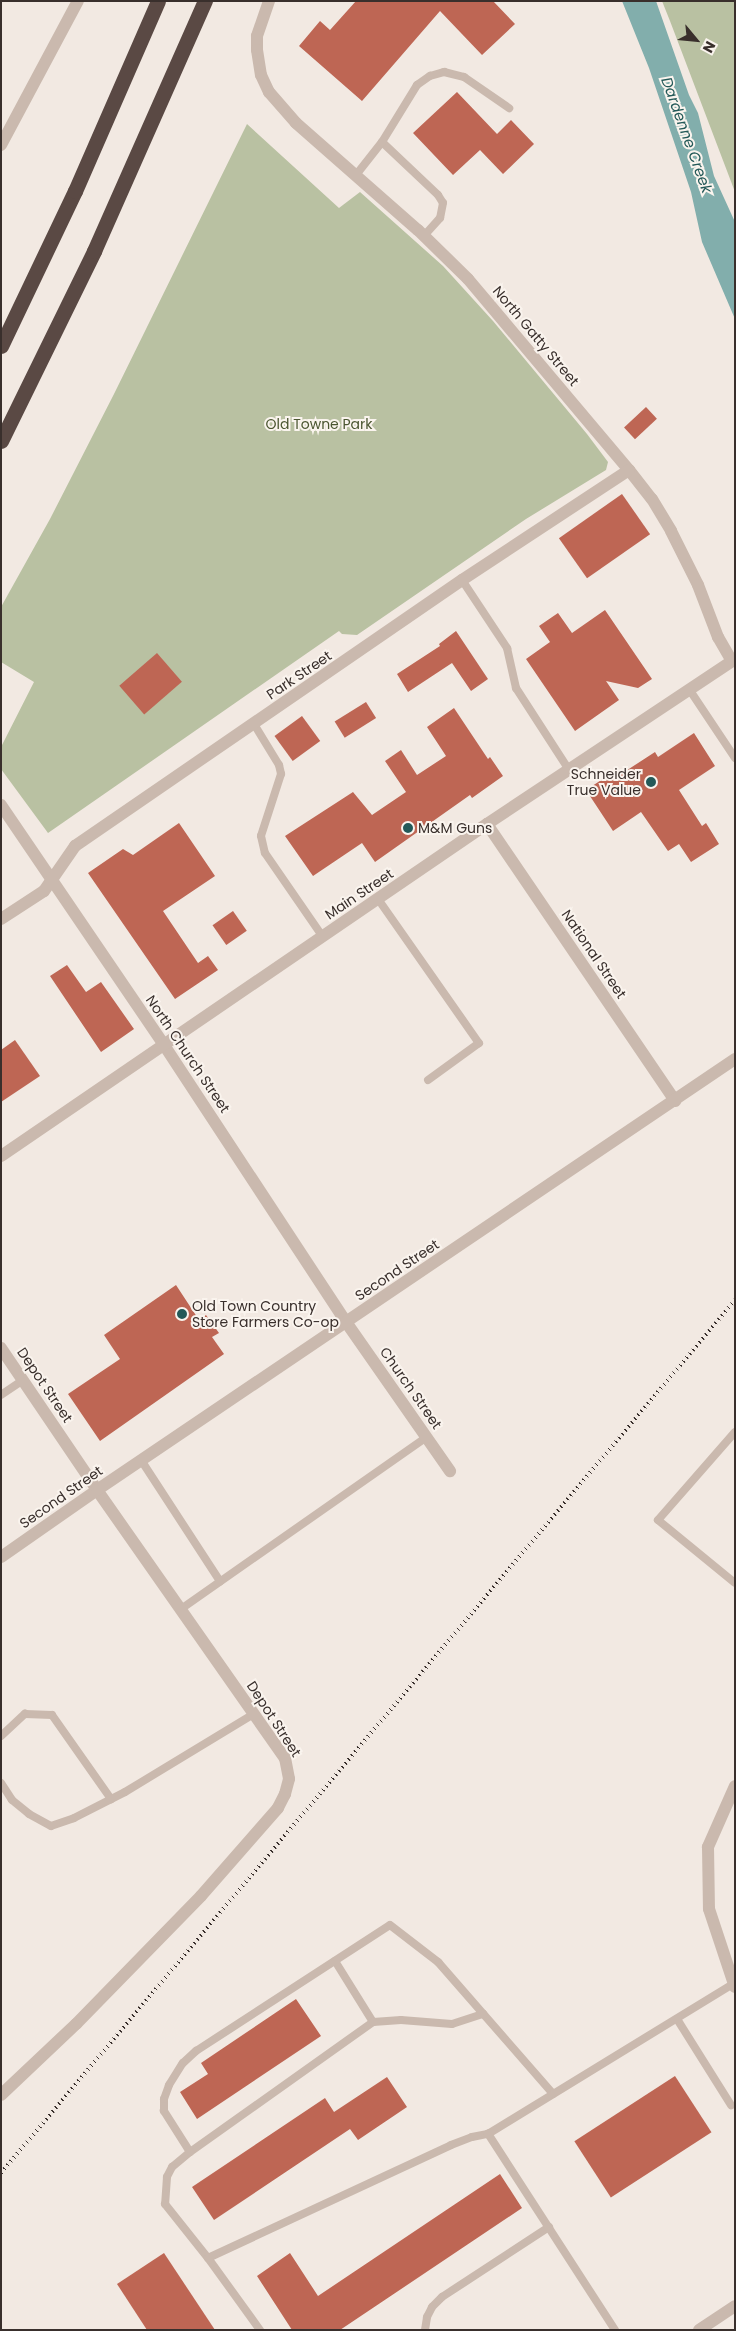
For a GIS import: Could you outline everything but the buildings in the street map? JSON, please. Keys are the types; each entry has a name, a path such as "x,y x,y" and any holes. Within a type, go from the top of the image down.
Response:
{"highway":[{"path":"1,346 75,191 158,1"},
{"path":"1,441 94,251 204,1"}],"street":[{"path":"1,145 78,1"},
{"name":"North Gatty Street","path":"269,1 257,36 256,50 261,75 269,92 286,114 424,236 468,279 630,470 652,499 670,531 733,660"},
{"name":"Park Street","path":"1,920 44,891 75,846 462,580 630,470"},
{"name":"Main Street","path":"1,1156 487,824 733,660"},
{"name":"North Church Street","path":"1,806 164,1045 346,1322"},
{"name":"National Street","path":"487,824 675,1101"},
{"name":"Second Street","path":"1,1557 141,1460 735,1059"},
{"name":"Church Street","path":"346,1322 450,1471"},
{"name":"Depot Street","path":"1,1348 97,1490 285,1758 289,1778 285,1794 278,1808 201,1896 76,2024 1,2094"},
{"path":"734,1986 709,1909 708,1847 735,1786"},
{"path":"699,2330 735,2306"}],"lane":[{"path":"356,175 382,142 417,86 430,76 444,72 464,77 509,108"},
{"path":"382,142 438,195 442,202 440,218 424,236"},
{"path":"462,580 507,648 516,688 569,770"},
{"path":"689,689 735,758"},
{"path":"254,724 279,765 281,774 261,836 265,853 323,937"},
{"path":"378,899 479,1043 428,1080"},
{"path":"1,1395 23,1380"},
{"path":"735,1432 658,1520 735,1584"},
{"path":"181,1609 427,1438"},
{"path":"141,1460 220,1581"},
{"path":"1,1736 25,1714 52,1715 111,1799"},
{"path":"1,1783 12,1800 29,1814 51,1826 74,1818 111,1799 254,1714"},
{"path":"190,2152 164,2112 164,2099 169,2086 183,2063 196,2051 390,1925 438,1962 553,2094"},
{"path":"335,1961 373,2022"},
{"path":"208,2258 451,2145 472,2137 488,2134 734,1986"},
{"path":"260,2330 208,2258 165,2204 167,2177 172,2167 190,2152 373,2022 401,2020 452,2024 483,2014"},
{"path":"677,2019 731,2105"},
{"path":"488,2134 615,2330"},
{"path":"425,2330 427,2317 432,2307 442,2298 548,2227"}],"green space":[{"path":"662,1 735,1 735,192 670,21"},
{"name":"Old Towne Park","path":"247,124 339,208 360,192 443,266 493,321 587,434 608,462 606,470 526,519 357,635 342,634 339,631 48,833 1,769 1,747 34,682 1,662 1,607 50,519 114,394"}],"water":[{"name":"Dardenne Creek","path":"622,1 656,1 689,95 698,113 714,176 735,222 735,319 702,242 691,192 649,68"}],"railway":[{"path":"1,2173 735,1300"}],"place":[{"name":"Schneider True Value","path":"651,782"},
{"name":"M&M Guns","path":"408,828"},
{"name":"Old Town Country Store Farmers Co-op","path":"182,1314"}]}
